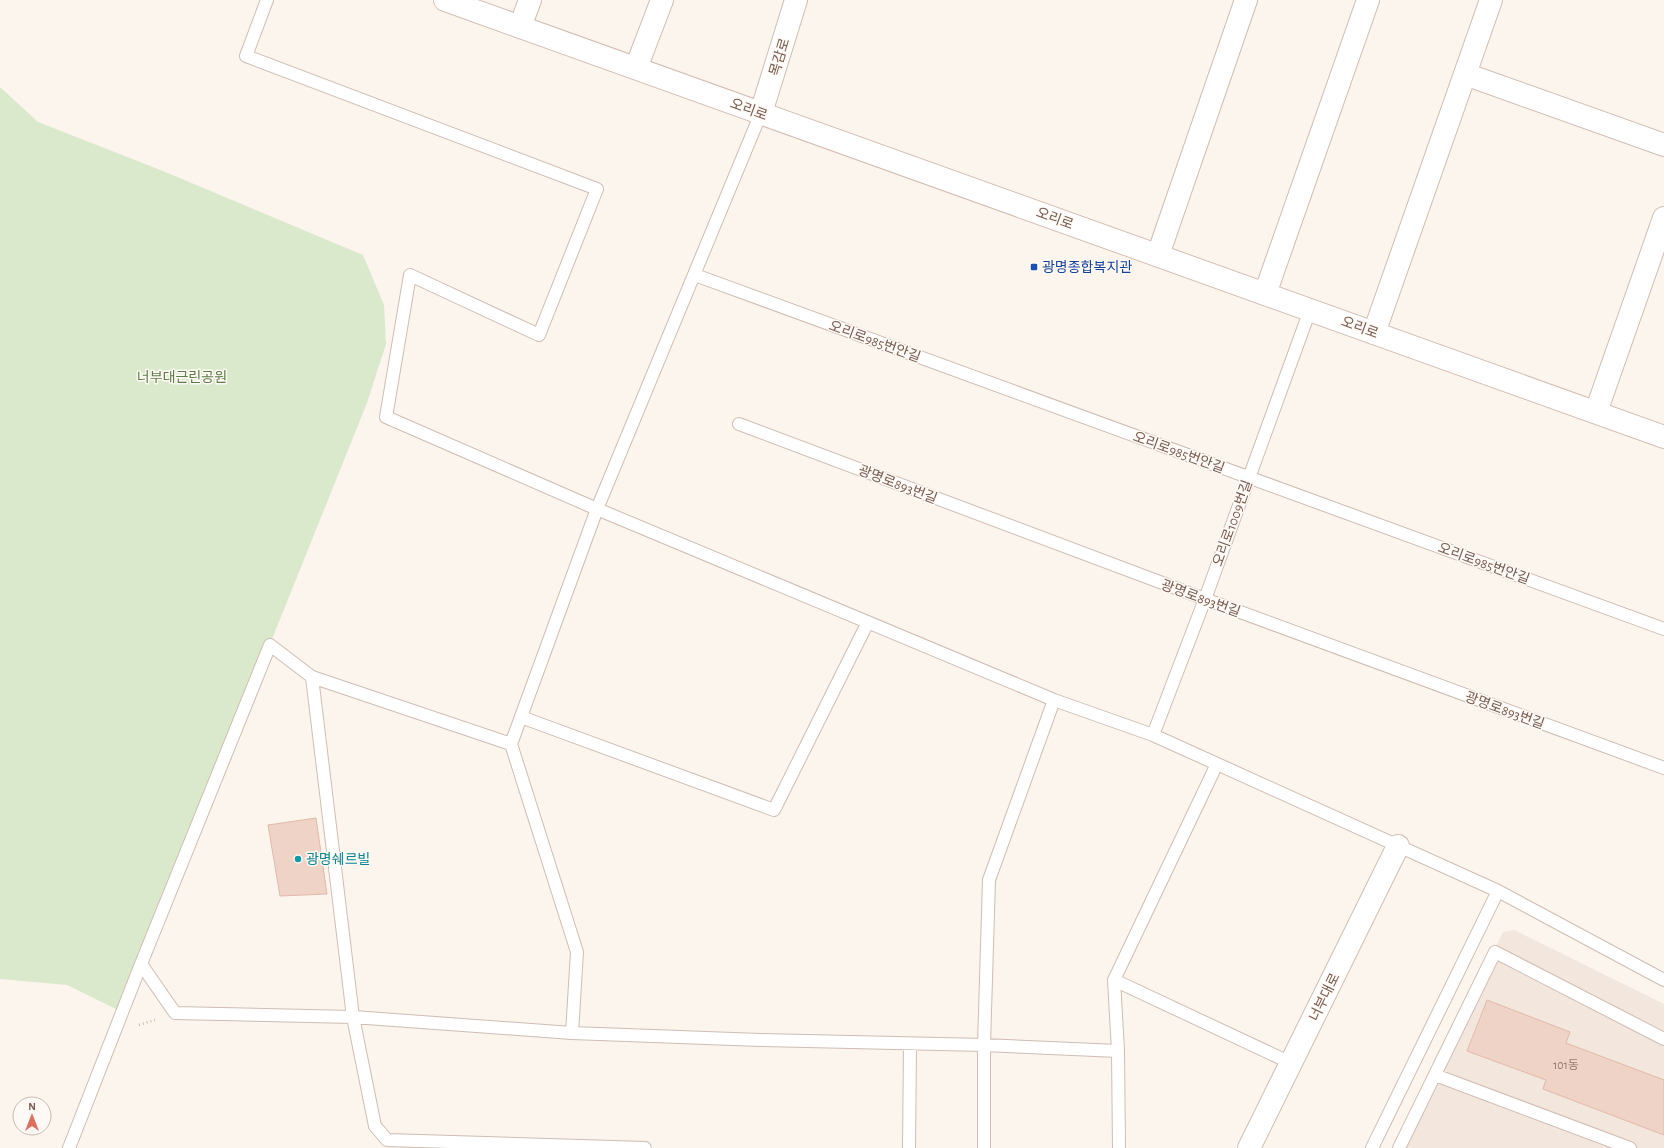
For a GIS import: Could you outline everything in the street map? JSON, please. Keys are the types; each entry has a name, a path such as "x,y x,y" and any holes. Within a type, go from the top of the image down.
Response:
{"street":[{"name":"오리로","path":"445,0 1664,437"},
{"path":"520,27 530,0"},
{"path":"636,68 662,0"},
{"name":"목감로","path":"761,113 796,0"},
{"path":"1158,255 1246,0"},
{"path":"1265,294 1368,0"},
{"path":"1374,333 1491,0"},
{"path":"1465,74 1664,145"},
{"path":"1596,412 1663,222"},
{"name":"너부대로","path":"1249,1148 1398,846"}],"lane":[{"path":"267,0 246,56 597,189 539,335 410,275 386,417 597,509 1054,700 1153,735 1498,891 1664,980"},
{"path":"572,1033 577,952 511,744 597,509 761,113"},
{"name":"오리로985번안길","path":"695,275 1664,629"},
{"name":"오리로1009번길","path":"1153,735 1310,310"},
{"name":"광명로893번길","path":"739,424 1204,600 1664,768"},
{"path":"521,717 774,810 868,622"},
{"path":"69,1148 141,964 270,645 312,677 511,744"},
{"path":"312,677 353,1017 375,1126 387,1140 645,1148"},
{"path":"984,1148 984,1045 989,880 1054,700"},
{"path":"1119,1148 1118,1051 1114,980 1217,764"},
{"path":"1372,1148 1498,891"},
{"path":"1399,1148 1495,952 1664,1039"},
{"path":"141,964 175,1013 353,1017 572,1033 984,1045 1118,1051"},
{"path":"1114,980 1291,1063"},
{"path":"909,1148 910,1044"},
{"path":"1435,1075 1630,1148"}],"path":[{"path":"114,1034 175,1013"}],"shaded area":[{"path":"1514,930 1664,1004 1664,1148 1399,1148 1503,932"}],"green space":[{"name":"너부대근린공원","path":"0,87 38,122 163,171 363,255 384,305 386,344 367,403 122,1012 67,985 0,979"}],"building":[{"name":"광명쉐르빌","path":"316,818 327,894 280,896 268,825"},
{"path":"1487,1000 1570,1032 1566,1043 1664,1080 1664,1135 1543,1089 1546,1080 1467,1051"}],"place":[{"name":"광명종합복지관","path":"1034,267"},
{"name":"광명쉐르빌","path":"298,859"}]}
